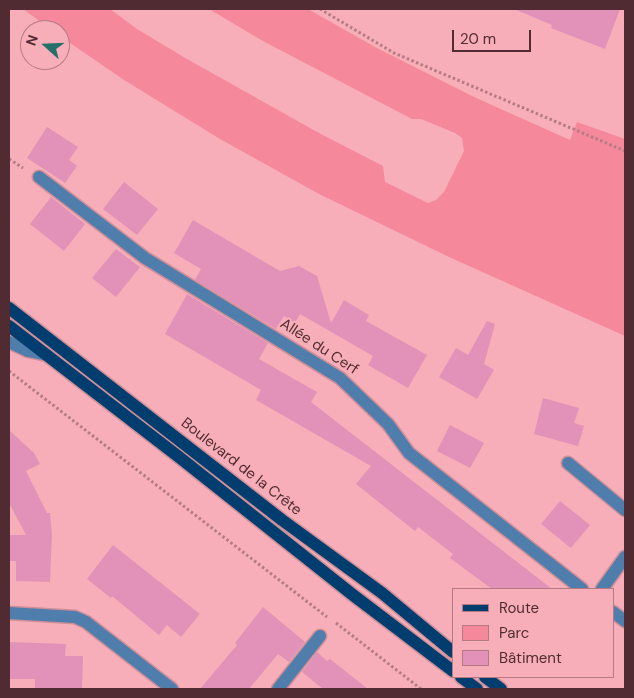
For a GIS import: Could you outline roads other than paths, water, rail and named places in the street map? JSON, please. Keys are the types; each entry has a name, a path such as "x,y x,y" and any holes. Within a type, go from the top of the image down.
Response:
{"main road":[{"name":"Boulevard de la Crête","path":"9,308 282,520 376,589 452,651"},
{"name":"Boulevard de la Crête","path":"9,326 187,463 345,590 452,670"},
{"path":"462,678 477,689"},
{"path":"486,678 501,689"}],"street":[{"name":"Allée du Cerf","path":"39,177 145,258 340,378 388,424 409,453 581,588"},
{"name":"Boulevard de la Crête","path":"9,342 28,351 47,355"},
{"path":"568,463 625,510"},
{"path":"603,588 625,557"},
{"path":"9,612 75,616 86,622 172,689"},
{"path":"614,613 625,621"},
{"path":"278,689 320,636"}]}
